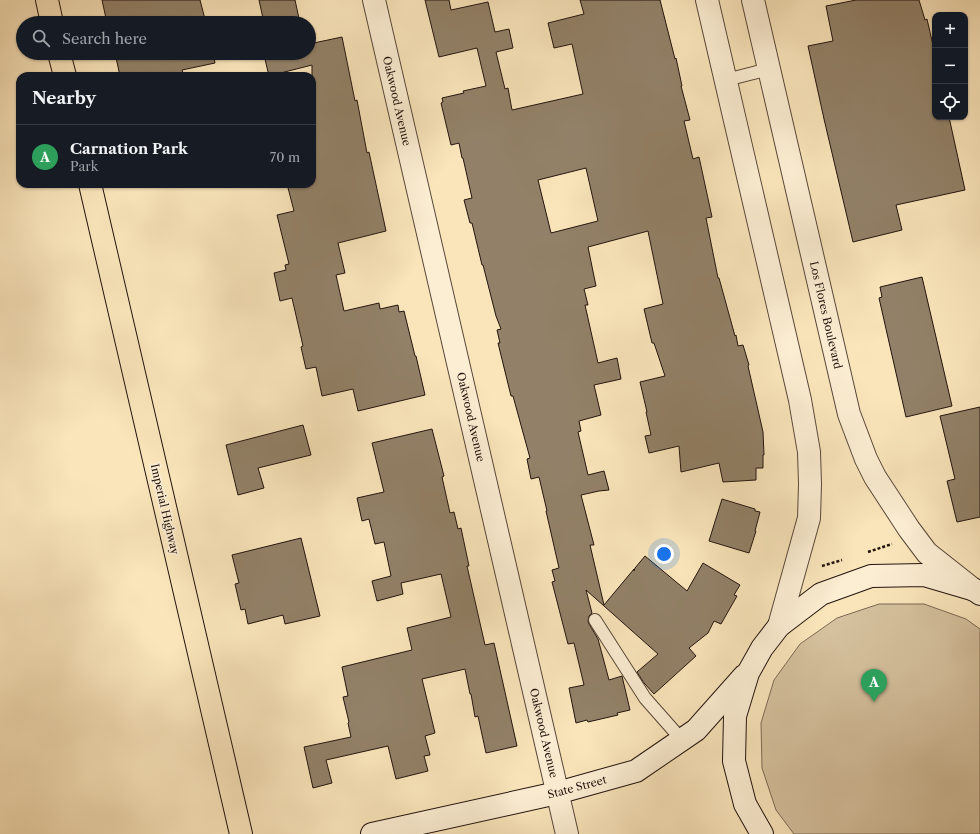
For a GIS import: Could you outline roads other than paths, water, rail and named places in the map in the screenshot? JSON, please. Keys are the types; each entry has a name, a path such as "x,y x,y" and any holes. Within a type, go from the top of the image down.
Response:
{"main road":[{"path":"47,0 50,16"},
{"path":"61,60 64,72"},
{"name":"Imperial Highway","path":"91,188 241,834"}],"street":[{"name":"Oakwood Avenue","path":"374,0 567,834"},
{"path":"707,0 800,400 809,452 810,484 808,518 779,626"},
{"name":"Los Flores Boulevard","path":"753,0 849,414 866,459 875,478 927,553 977,592"},
{"path":"762,834 745,804 734,761 735,716 748,673 762,648 779,626 821,594 871,576 924,575 977,592"},
{"name":"State Street","path":"372,834 557,793 636,771 696,730 748,673"}],"lane":[{"path":"726,80 769,69"},
{"path":"595,620 645,698 682,740"}],"place":[{"name":"Carnation Park","path":"874,702"}]}
